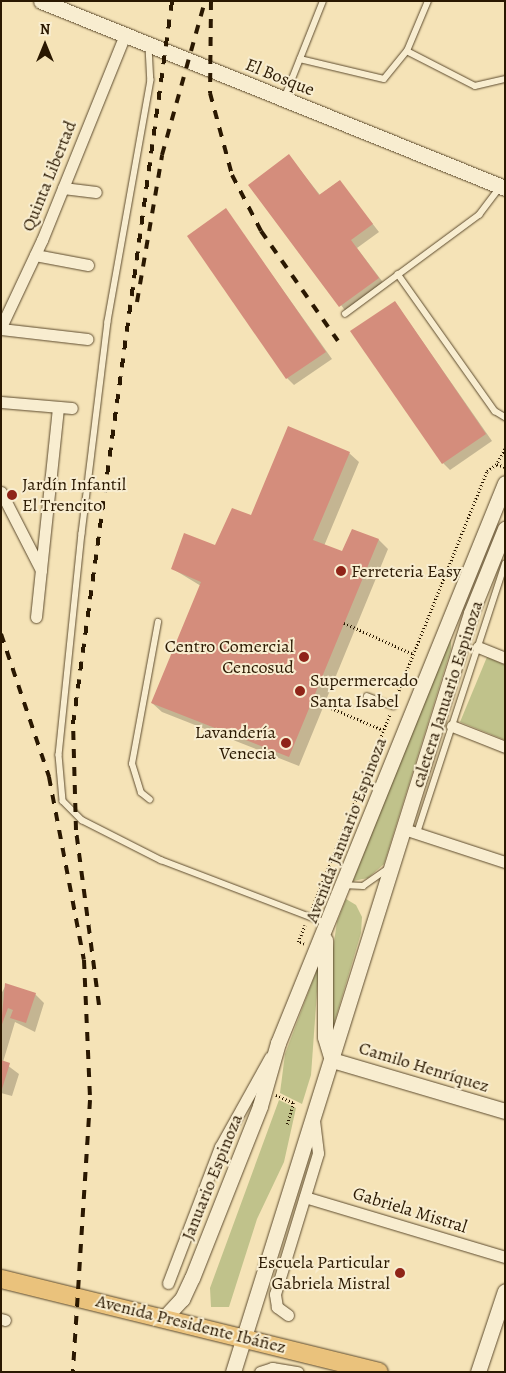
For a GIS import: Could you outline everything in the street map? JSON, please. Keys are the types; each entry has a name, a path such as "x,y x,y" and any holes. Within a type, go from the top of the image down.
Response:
{"main road":[{"name":"El Bosque","path":"41,1 503,188"},
{"name":"Avenida Januario Espinoza","path":"332,1060 326,1037 327,928 505,483"},
{"path":"233,1372 314,1119 391,866 411,831 480,589 505,529"},
{"name":"Januario Espinoza","path":"165,1317 182,1299 192,1278 260,1106 278,1043 327,928"},
{"name":"Camilo Henríquez","path":"332,1060 505,1111"},
{"name":"Avenida Presidente Ibáñez","path":"1,1279 244,1336 380,1372"},
{"path":"478,1372 505,1291"}],"street":[{"name":"Quinta Libertad","path":"1,328 35,255 125,35"},
{"path":"63,188 96,192"},
{"path":"35,255 88,265"},
{"path":"1,328 87,339"},
{"path":"1,402 72,408"},
{"path":"36,617 58,407"},
{"path":"1,492 41,570"},
{"path":"478,647 505,658"},
{"path":"452,726 505,747"},
{"path":"411,831 505,862"},
{"name":"Januario Espinoza","path":"168,1283 220,1147 278,1043"},
{"path":"288,1315 277,1307 276,1294 318,1153 314,1119"},
{"name":"Gabriela Mistral","path":"306,1197 505,1257"},
{"name":"Avenida Presidente Ibáñez","path":"260,1372 272,1368 298,1372"}],"lane":[{"path":"284,99 323,1"},
{"path":"300,59 384,79 407,51 428,1"},
{"path":"149,45 151,80 133,168 116,301 108,322 82,533 59,755 63,801 82,820 162,860 327,928"},
{"path":"407,51 475,86 505,79"},
{"path":"345,314 479,215 503,188"},
{"path":"398,274 495,411 505,417"},
{"path":"475,555 480,589"},
{"name":"caletera Januario Espinoza","path":"411,831 452,726 505,564"},
{"path":"150,800 141,793 132,764 158,622"},
{"path":"367,696 393,706"},
{"path":"343,885 368,884 391,866"}],"path":[{"path":"505,449 497,464 505,467"},
{"path":"344,623 413,654"},
{"path":"312,700 383,730"},
{"path":"274,1095 294,1104 287,1126"}],"green space":[{"path":"451,632 451,649 384,864 368,878 353,881"},
{"path":"487,657 505,665 505,740 460,722"},
{"path":"346,899 356,905 362,917 361,933 328,1044 331,962 337,922"},
{"path":"319,964 311,1075 302,1104 280,1093 285,1054"},
{"path":"279,1100 296,1108 284,1162 257,1219 229,1307 211,1307 210,1288"}],"building":[{"path":"289,154 319,195 340,180 373,224 351,240 379,278 339,307 248,185"},
{"path":"226,208 326,352 286,379 187,236"},
{"path":"395,301 486,434 442,464 350,331"},
{"path":"288,426 350,452 313,540 342,551 352,529 379,539 289,757 151,703 201,582 171,569 184,533 215,545 232,508 251,515"},
{"path":"5,983 36,993 26,1023 10,1018 13,1010 8,1008 1,1027"},
{"path":"1,1060 10,1063 2,1089 1,1089"}],"railway":[{"path":"99,1005 76,830 73,724 172,1"},
{"path":"137,302 162,155 205,1"},
{"path":"211,1 210,93 232,175 261,231 338,341"},
{"path":"1,634 49,777 84,960 90,1100 73,1372"}],"place":[{"name":"Jardín Infantil El Trencito","path":"12,495"},
{"name":"Ferreteria Easy","path":"341,571"},
{"name":"Centro Comercial Cencosud","path":"304,657"},
{"name":"Supermercado Santa Isabel","path":"300,691"},
{"name":"Lavandería Venecia","path":"286,743"},
{"name":"Escuela Particular Gabriela Mistral","path":"400,1273"}]}
